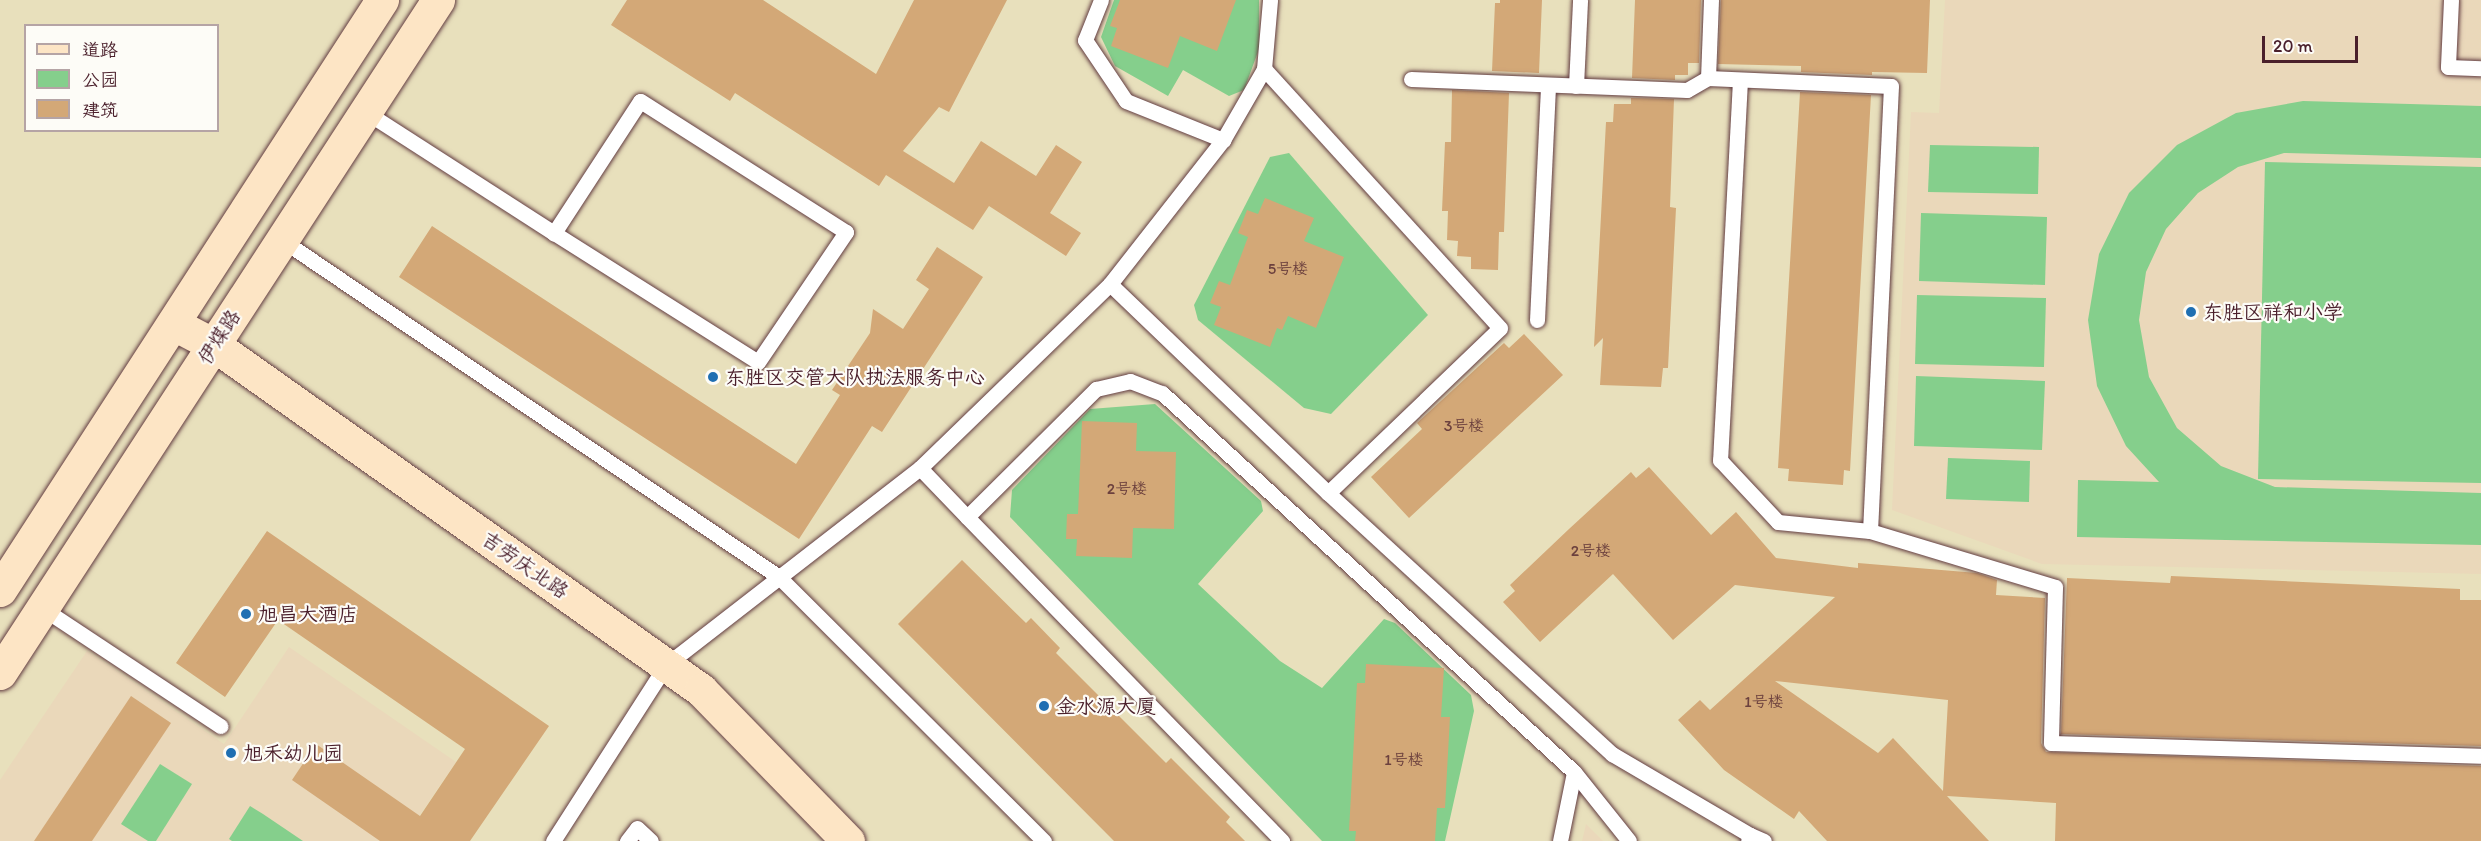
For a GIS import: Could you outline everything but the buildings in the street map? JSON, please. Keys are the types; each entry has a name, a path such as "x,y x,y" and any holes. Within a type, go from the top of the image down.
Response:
{"main road":[{"path":"0,590 382,0"},
{"name":"伊煤路","path":"0,673 438,0"},
{"name":"吉劳庆北路","path":"174,324 214,345 701,690 847,840"}],"lane":[{"path":"1101,0 1085,40 1126,101 1223,140"},
{"path":"553,841 666,665 920,468 1110,284 1223,140 1264,69 1270,0"},
{"path":"1576,86 1580,0"},
{"path":"1708,78 1712,0"},
{"path":"2451,0 2448,67 2481,68"},
{"path":"1264,69 1500,327 1329,493"},
{"path":"1411,79 1687,90 1708,78 1891,86 1870,531"},
{"path":"1740,80 1720,460 1778,522 1870,531 2055,587 2051,743 2481,756"},
{"path":"1537,320 1548,84"},
{"path":"366,112 758,362 846,232 640,101 555,232"},
{"path":"282,240 779,577 1044,841"},
{"path":"1110,284 1329,493 1611,754 1754,839"},
{"path":"968,516 1096,389 1130,381 1162,393 1574,772 1629,841"},
{"path":"920,468 1282,841"},
{"path":"42,608 220,726"},
{"path":"1560,841 1574,772"},
{"path":"627,841 637,828 651,841"}],"shaded area":[{"name":"东胜区祥和小学","path":"1945,0 2481,0 2481,574 2042,564 1892,510 1911,112 1939,113"},
{"name":"旭禾幼儿园","path":"289,647 456,762 402,841 0,841 0,780 87,651 224,744"},
{"path":"1586,824 1603,841 1582,841"}],"green space":[{"path":"1114,0 1259,0 1259,49 1244,90 1229,96 1183,70 1168,96 1115,66 1101,37"},
{"path":"2303,101 2481,106 2481,158 2284,153 2238,167 2198,193 2166,229 2146,272 2139,320 2149,377 2177,428 2221,466 2275,487 2481,493 2481,545 2077,537 2078,480 2159,482 2126,446 2097,386 2088,320 2099,254 2129,193 2177,145 2236,113"},
{"path":"1930,145 2039,147 2038,194 1928,192"},
{"path":"1289,153 1428,315 1331,414 1304,408 1198,320 1194,305 1270,157"},
{"path":"2265,162 2481,167 2481,483 2258,479"},
{"path":"1921,213 2047,217 2045,285 1919,281"},
{"path":"1917,295 2046,298 2044,367 1915,364"},
{"path":"1916,376 2045,381 2042,450 1914,446"},
{"path":"1155,404 1261,501 1263,511 1198,584 1280,661 1322,688 1384,619 1395,623 1471,695 1474,711 1445,841 1322,841 1010,517 1012,490 1090,409"},
{"path":"1948,458 2030,461 2029,502 1946,499"},
{"path":"160,764 192,784 156,841 148,841 121,824"},
{"path":"250,806 303,841 232,841 229,839"}],"place":[{"name":"东胜区祥和小学","path":"2191,312"},
{"name":"东胜区交管大队执法服务中心","path":"713,377"},
{"name":"旭昌大酒店","path":"246,614"},
{"name":"金水源大厦","path":"1044,706"},
{"name":"旭禾幼儿园","path":"231,753"}]}
